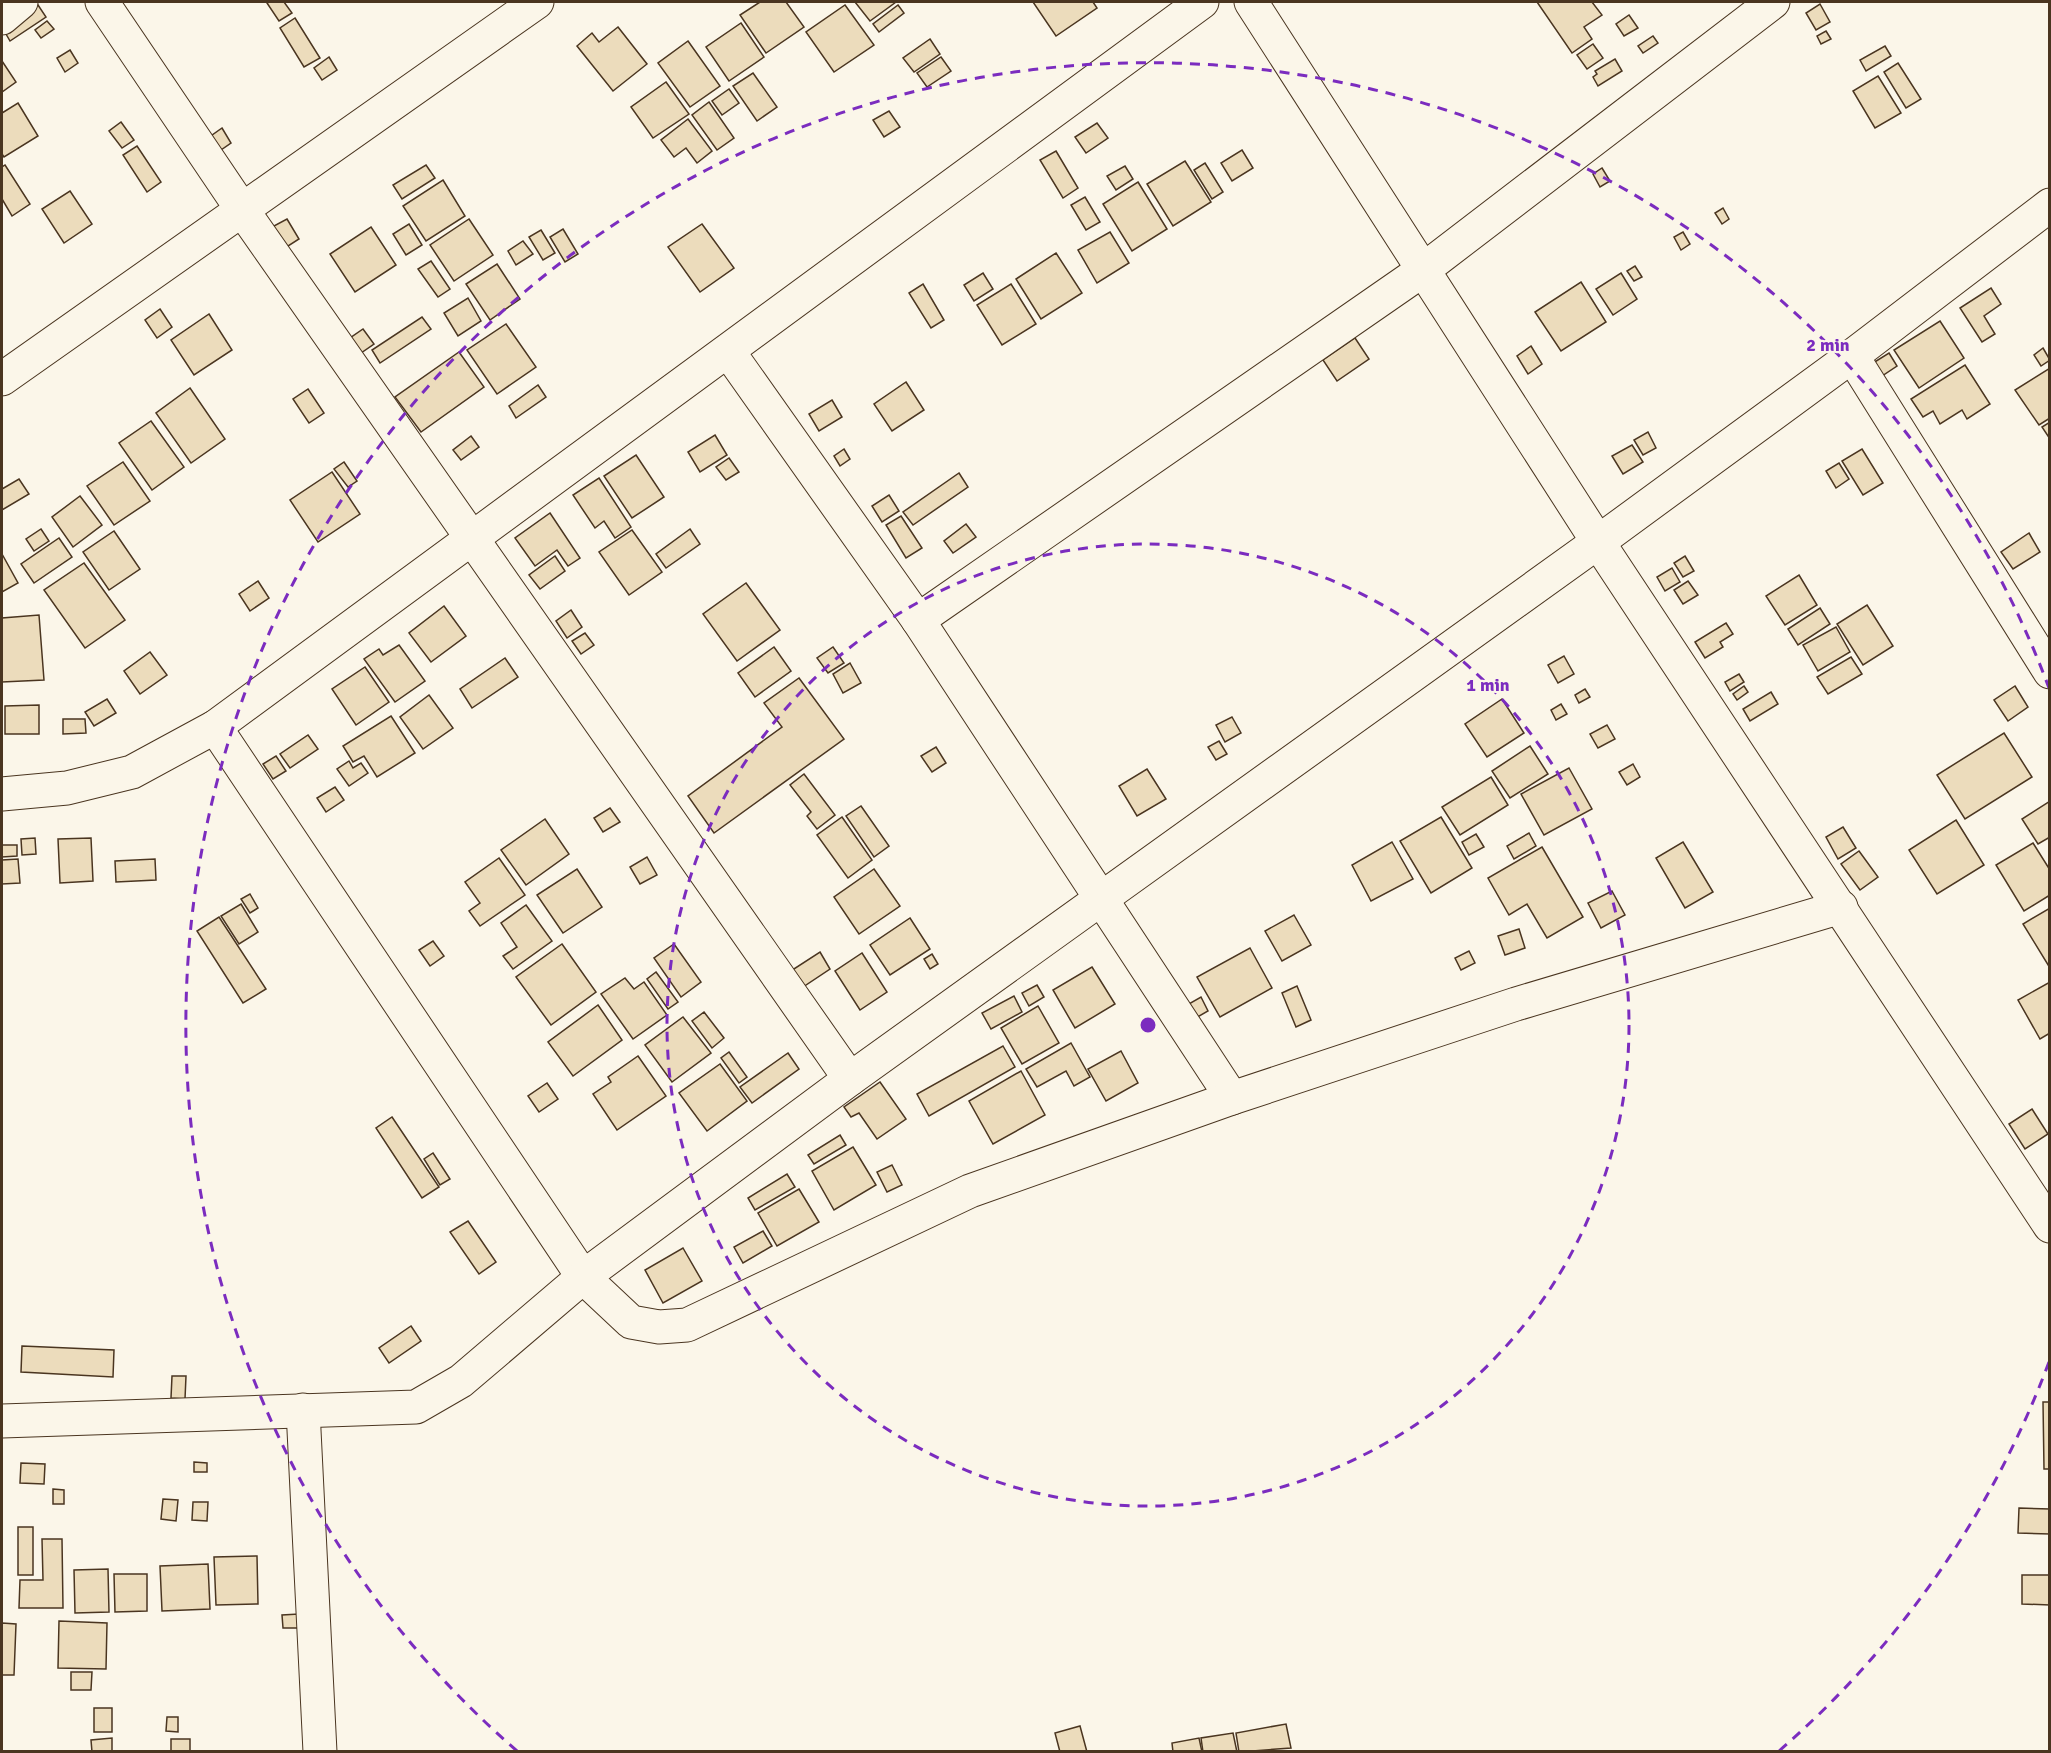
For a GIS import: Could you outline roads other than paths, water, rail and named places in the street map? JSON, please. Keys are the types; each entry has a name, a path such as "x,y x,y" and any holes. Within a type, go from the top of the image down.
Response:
{"street":[{"path":"2,18 21,2"},
{"path":"102,2 243,211 850,1079"},
{"path":"2,379 537,2"},
{"path":"2,794 67,788 132,772 215,727 1202,2"},
{"path":"1251,2 1598,542 1841,907 2049,1226"},
{"path":"918,620 1423,270 1773,2"},
{"path":"2,1421 416,1407 461,1381 583,1277 850,1079 1598,542 1852,356 2049,205"},
{"path":"728,351 918,620 1232,1098"},
{"path":"1852,356 2049,672"},
{"path":"215,727 583,1277 632,1322 659,1327 687,1325 970,1191 1232,1098 1516,1004 1841,907"},
{"path":"303,1410 320,1752"}]}
